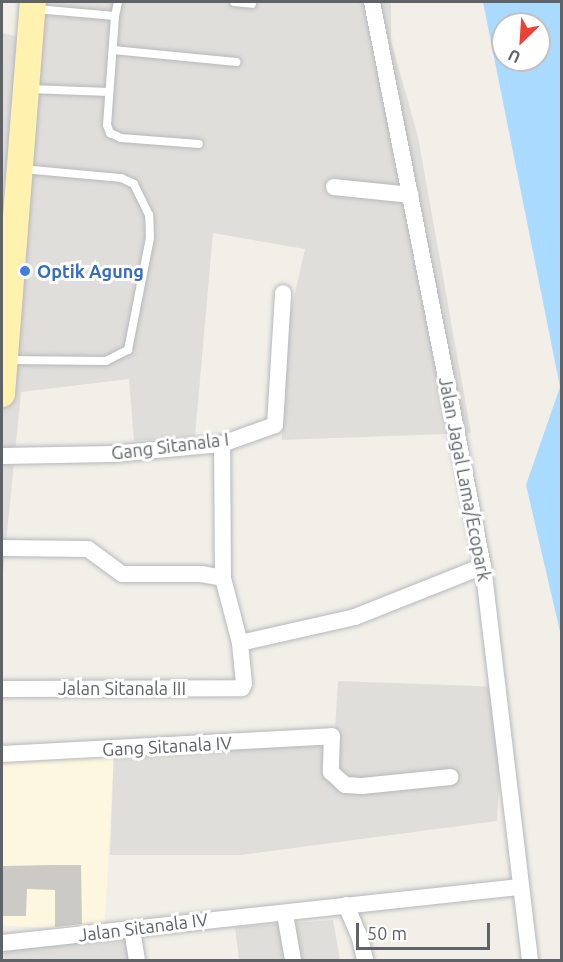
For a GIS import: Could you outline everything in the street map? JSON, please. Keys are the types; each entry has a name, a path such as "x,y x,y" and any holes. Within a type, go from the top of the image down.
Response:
{"main road":[{"path":"3,379 8,234 20,169 33,5"}],"street":[{"name":"Jalan Jagal Lama/Ecopark","path":"372,2 483,566 519,887 530,960"},
{"path":"334,187 411,195"},
{"name":"Gang Sitanala I","path":"2,456 112,454 222,444 276,425 283,293"},
{"path":"222,444 222,578 240,643 355,617 483,566"},
{"path":"2,548 88,549 122,574 201,574 222,578"},
{"name":"Jalan Sitanala III","path":"2,689 242,688 244,684 240,643"},
{"name":"Gang Sitanala IV","path":"2,754 332,736 331,772 345,785 362,786 451,777"},
{"name":"Jalan Sitanala IV","path":"2,943 519,887"},
{"path":"346,905 360,938 365,960"},
{"path":"285,914 293,960"},
{"path":"132,929 137,960"}],"lane":[{"path":"118,2 107,124 110,133 121,138 199,144"},
{"path":"234,2 252,4"},
{"path":"33,5 115,16"},
{"path":"112,50 236,62"},
{"path":"26,89 109,92"},
{"path":"3,379 106,361 128,350 150,238 149,215 134,184 121,178 20,169"}],"shaded area":[{"path":"22,2 391,2 391,41 418,137 471,433 282,440 278,367 305,249 213,233 195,436 134,441 129,379 21,392 2,583 2,33 19,37"},
{"path":"338,681 504,687 497,821 240,855 110,855 114,750 334,746"},
{"path":"2,744 114,750 105,931 2,925"},
{"path":"333,920 340,960 239,960 235,927"},
{"path":"135,926 141,960 2,960 2,940"}],"water":[{"path":"483,2 561,2 561,636 526,485 560,387 497,72 551,72 551,12 491,12 491,42"}],"building":[{"path":"81,865 82,924 55,927 55,890 27,889 26,916 2,916 2,866"}],"place":[{"name":"Optik Agung","path":"25,271"}]}
